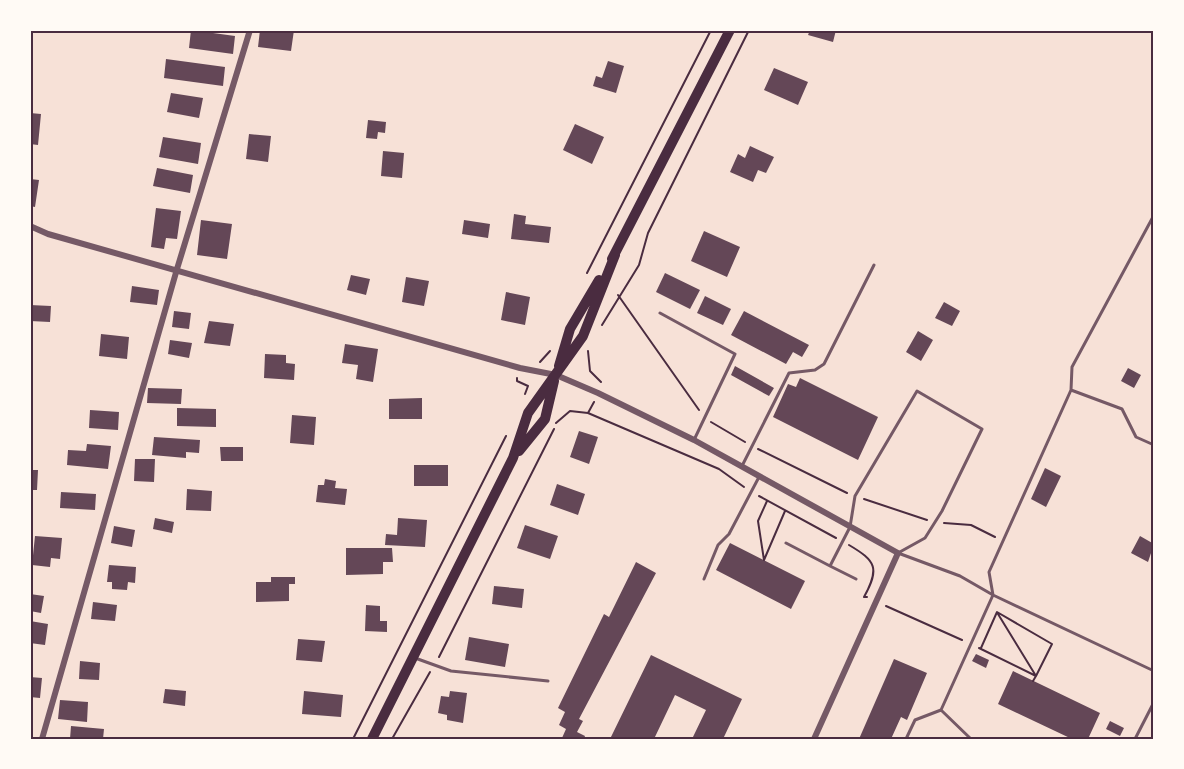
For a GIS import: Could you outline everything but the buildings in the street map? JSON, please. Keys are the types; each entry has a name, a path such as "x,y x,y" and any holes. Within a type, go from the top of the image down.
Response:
{"main road":[{"path":"513,458 545,419 570,329 615,255 729,30"},
{"path":"372,739 513,458 528,413 556,375"}],"street":[{"path":"42,739 177,268 250,30"},
{"path":"30,226 48,234 177,268 520,368 556,375 694,440 898,553 878,602 814,739"}],"lane":[{"path":"906,739 915,720 941,710 993,595 989,572 1071,390 1072,367 1154,215"},
{"path":"742,466 789,373 815,370 824,364 874,265"},
{"path":"660,313 735,354 694,440"},
{"path":"1071,390 1122,409 1136,436 1154,445"},
{"path":"830,566 850,527 855,496 917,391 982,429 942,511 925,538 898,553"},
{"path":"704,579 718,545 729,534 759,477"},
{"path":"786,543 856,579"},
{"path":"898,553 960,576 993,595 1154,671"},
{"path":"413,658 451,671 548,681"},
{"path":"1135,739 1154,702"},
{"path":"941,710 971,739"}],"path":[{"path":"587,274 711,30"},
{"path":"598,331 618,295 639,265 648,233 749,30"},
{"path":"392,739 435,665 556,423 570,411 588,413 719,469 767,501 867,555 872,562 875,578 864,597 981,648 1036,676"},
{"path":"545,419 556,423"},
{"path":"353,739 510,429"},
{"path":"767,501 758,521 764,560 785,511"},
{"path":"934,522 971,525 1002,541"},
{"path":"981,648 997,612"},
{"path":"997,612 1052,644 1033,681"},
{"path":"997,612 1036,676"}]}
